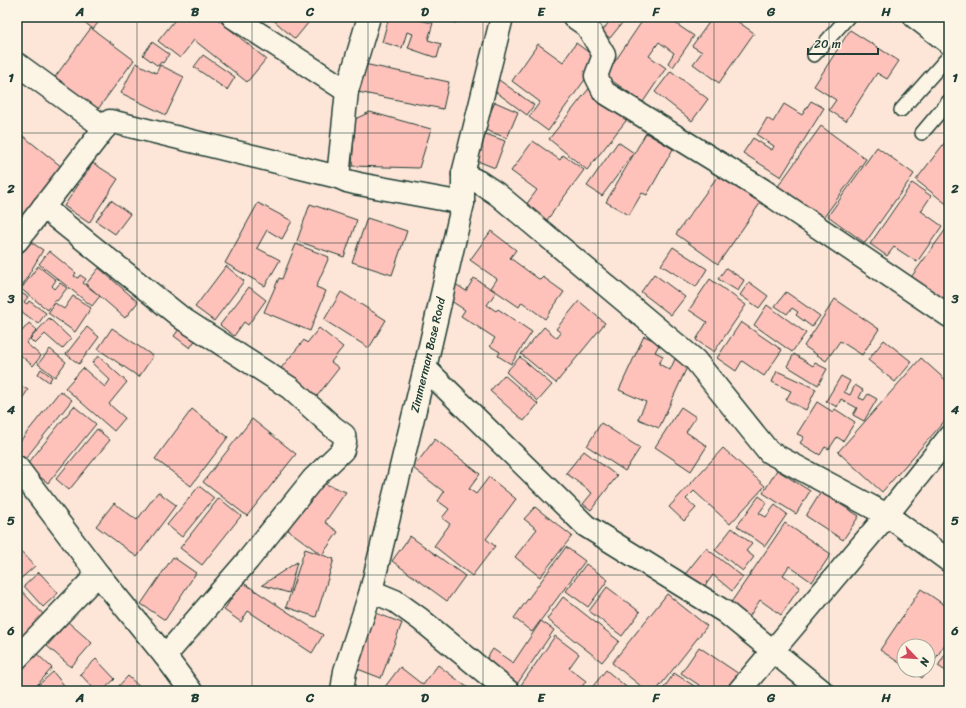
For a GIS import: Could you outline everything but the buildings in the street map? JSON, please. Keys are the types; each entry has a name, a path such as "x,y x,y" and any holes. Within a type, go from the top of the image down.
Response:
{"street":[{"path":"233,17 347,91"},
{"path":"338,177 347,91 369,17"},
{"name":"Zimmerman Base Road","path":"342,691 346,671 371,591 425,368 463,203 463,174 502,17"},
{"path":"574,17 587,26 604,55 596,76 604,92 763,190 949,316"},
{"path":"915,17 945,34"},
{"path":"17,64 105,128"},
{"path":"17,240 110,121 338,177 359,184 463,203"},
{"path":"463,174 497,194 695,360 768,452 887,515 949,561"},
{"path":"43,207 183,319 290,388 344,435 345,442 343,450 313,479 248,560 165,656"},
{"path":"425,368 586,526 725,612 822,691"},
{"path":"739,691 887,515 949,437"},
{"path":"17,467 98,574 165,656 191,691"},
{"path":"17,658 98,574"},
{"path":"371,591 395,601 420,618 508,691"}],"lane":[{"path":"814,54 848,17"},
{"path":"901,110 949,56"},
{"path":"922,133 949,101"}]}
